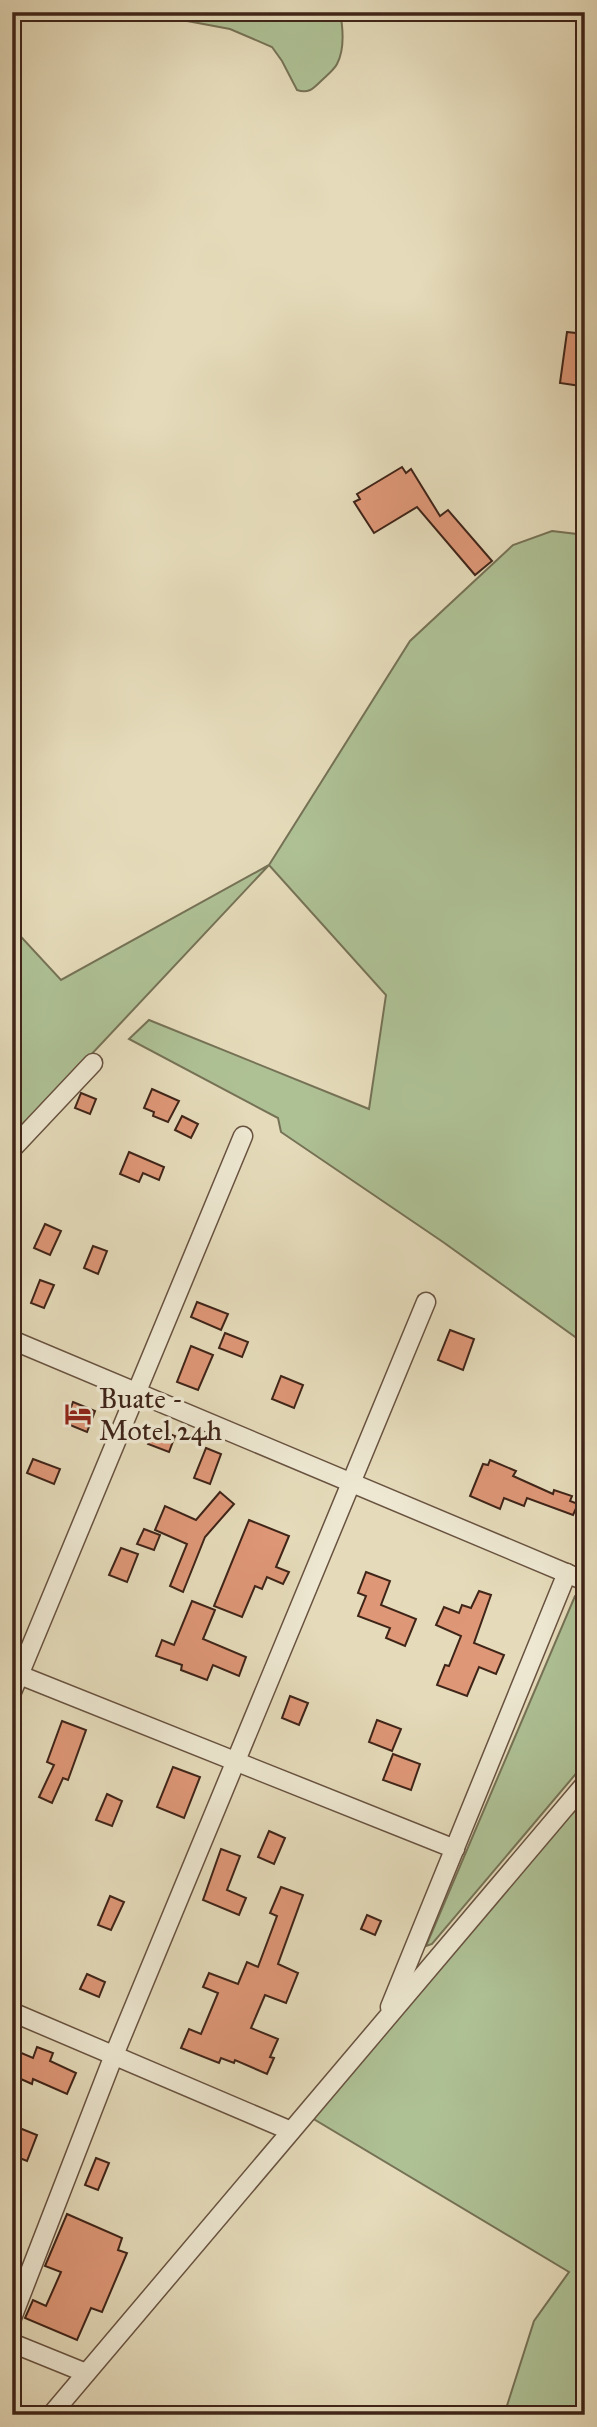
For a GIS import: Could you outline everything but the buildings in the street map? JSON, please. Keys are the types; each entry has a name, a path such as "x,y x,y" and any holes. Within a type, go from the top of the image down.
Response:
{"street":[{"path":"12,1149 93,1063"},
{"path":"243,1136 15,1680 236,1761 455,1849"},
{"path":"12,2318 114,2055 426,1302"},
{"path":"12,1340 585,1581"},
{"path":"384,2021 567,1573"},
{"path":"51,2415 585,1784"},
{"path":"12,2012 291,2132"},
{"path":"12,2343 86,2373"}],"green space":[{"path":"172,12 340,12 341,52 330,73 313,88 301,91 297,90 272,47 230,29 182,20"},
{"path":"552,531 585,535 585,1344 443,1242 281,1132 278,1118 129,1039 149,1020 369,1109 386,995 269,865 410,641 513,545"},
{"path":"269,865 12,1139 12,927 61,980"},
{"path":"585,1595 585,1763 432,1944 426,1946 575,1596"},
{"path":"585,1794 585,2415 504,2415 534,2321 569,2272 312,2118"}],"place":[{"name":"Buate - Motel 24h","path":"78,1414"}]}
